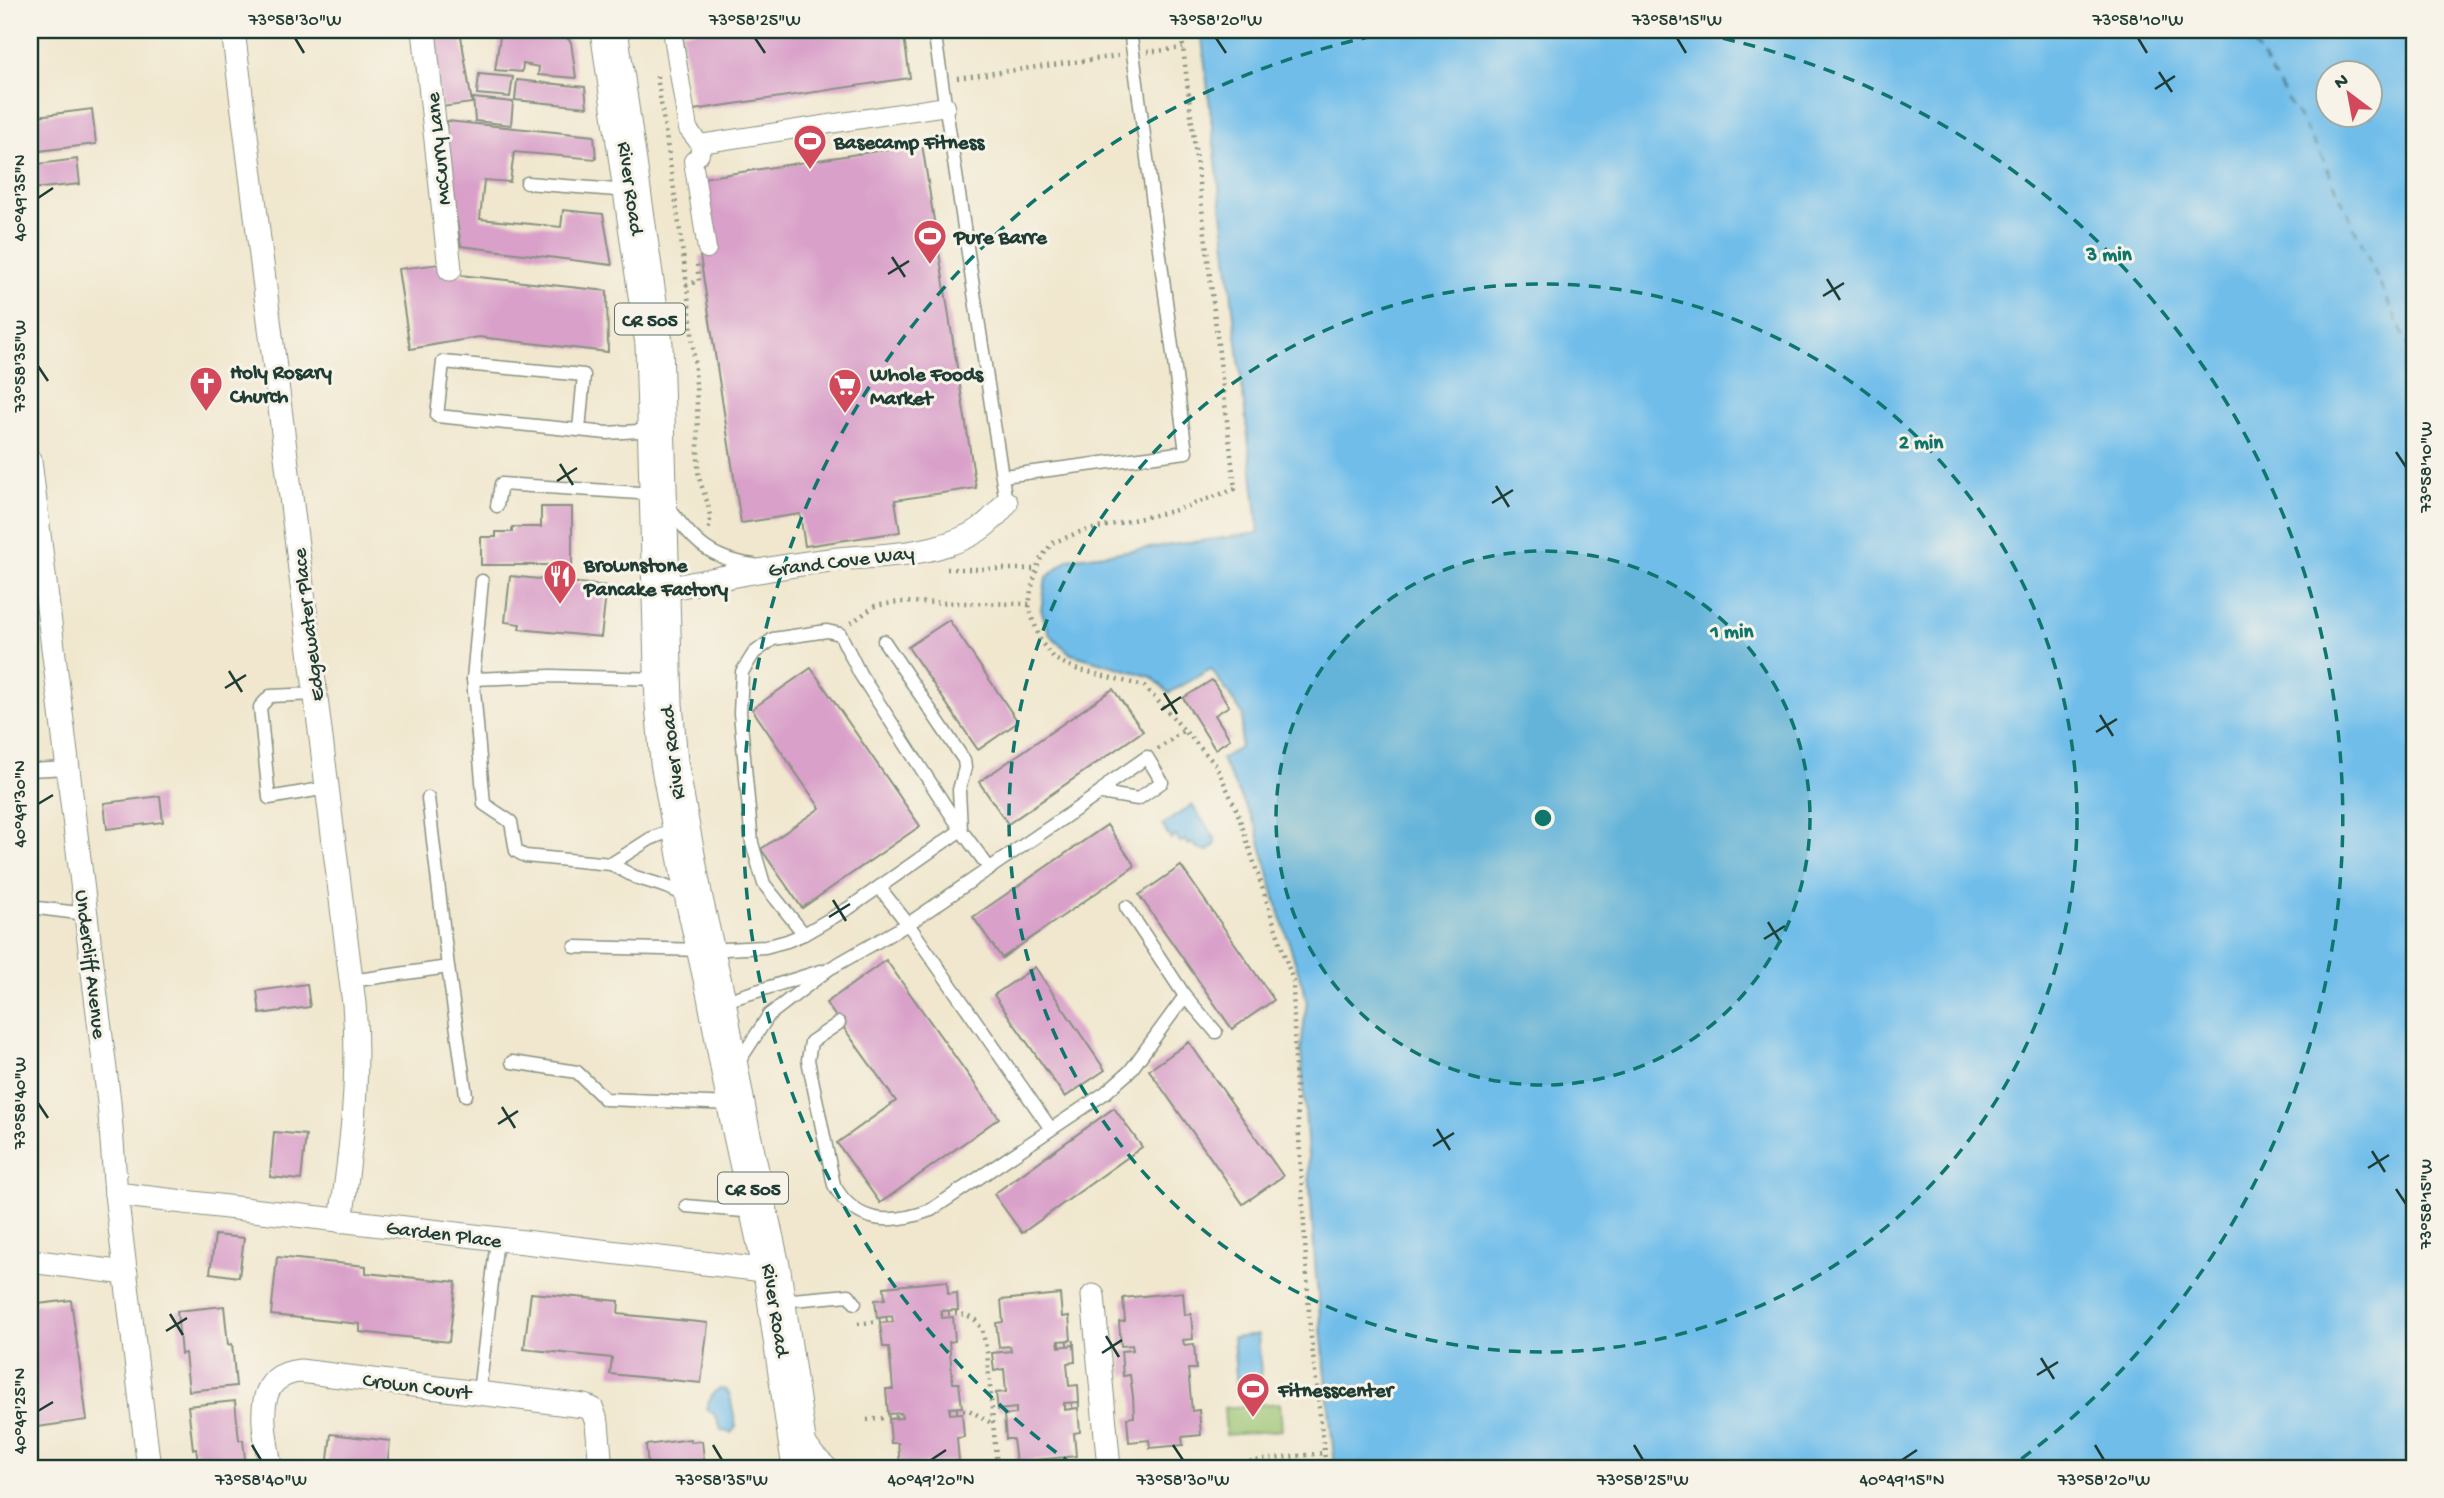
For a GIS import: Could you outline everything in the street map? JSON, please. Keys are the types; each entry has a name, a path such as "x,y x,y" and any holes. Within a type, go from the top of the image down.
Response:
{"main road":[{"name":"River Road","path":"609,30 653,344 669,762 694,899 718,1003 733,1090 774,1286 801,1468"}],"street":[{"name":"Edgewater Place","path":"233,30 351,981 357,1059 354,1128 341,1221"},
{"name":"McCurry Lane","path":"424,30 450,269"},
{"path":"673,36 688,129 700,144 700,155 693,161 707,249"},
{"path":"700,144 946,106"},
{"name":"Undercliff Avenue","path":"30,461 109,1102 116,1194 149,1468"},
{"name":"Grand Cove Way","path":"662,590 772,568 939,547 968,537 985,526 1006,503"},
{"name":"Garden Place","path":"116,1194 497,1239 774,1286"},
{"path":"30,1261 126,1273"},
{"path":"1093,1296 1109,1468"},
{"name":"Crown Court","path":"270,1468 263,1402 269,1387 290,1371 300,1370 584,1406 592,1409 597,1423 601,1468"},
{"path":"797,1433 814,1457 826,1468"}],"lane":[{"path":"934,30 1006,503"},
{"path":"1003,476 1186,452 1130,30"},
{"path":"527,183 633,191"},
{"path":"579,430 584,375 443,362 437,416 607,433 658,430"},
{"path":"497,506 501,484 659,494 691,538 711,553 734,562 772,568"},
{"path":"482,581 474,679 484,804 512,822 516,851 526,856 611,864 635,877 694,899"},
{"path":"804,934 764,884 752,843 740,713 742,672 754,653 774,639 827,631 840,634 860,674 961,831 990,869"},
{"path":"884,641 964,760 965,768 958,790 961,831"},
{"path":"474,679 551,676 664,679"},
{"path":"316,694 270,696 260,708 269,798 327,788"},
{"path":"512,1062 577,1072 605,1099 733,1090 744,1051 769,1015 829,969 908,924 1100,793 1147,757 1162,782 1138,799 1100,793"},
{"path":"30,770 68,768"},
{"path":"428,798 466,1095"},
{"path":"611,864 650,839 681,827"},
{"path":"575,947 706,950 765,947 804,934 961,831"},
{"path":"879,887 908,924 1051,1129"},
{"path":"30,907 86,914"},
{"path":"1126,907 1185,996 1216,1032"},
{"path":"351,981 448,967"},
{"path":"718,1003 829,969"},
{"path":"839,1023 811,1042 808,1060 834,1185 843,1201 855,1212 880,1219 899,1218 931,1210 1105,1093 1130,1071 1185,996"},
{"path":"686,1206 759,1212"},
{"path":"479,1393 497,1239"},
{"path":"774,1286 849,1295 855,1303"}],"path":[{"path":"1181,30 1235,489 1177,510 1080,532 1052,542 1039,561 1030,604 1041,642 1055,659 1076,669 1144,686 1216,765 1237,811 1293,981 1295,1068 1310,1329 1326,1468"},
{"path":"942,80 1183,48"},
{"path":"656,69 683,257 693,351 699,484 710,506 711,518 704,536 705,548"},
{"path":"840,634 854,620 875,606 900,602 1030,604"},
{"path":"1147,757 1184,731"},
{"path":"941,1314 967,1315 975,1320 986,1338 997,1468"},
{"path":"858,1324 892,1319"},
{"path":"949,1411 969,1410 993,1424"},
{"path":"867,1420 901,1416"},
{"path":"1194,1468 1324,1453"}],"green space":[{"name":"Fitnesscenter","path":"1280,1403 1282,1430 1226,1435 1224,1408"}],"water":[{"path":"1201,30 2414,30 2414,1468 1335,1468 1316,1276 1301,1049 1307,1000 1256,826 1221,759 1240,748 1243,715 1211,669 1169,693 1152,677 1071,654 1050,635 1041,610 1046,578 1069,559 1259,533"},
{"path":"1192,805 1215,838 1215,845 1208,851 1198,849 1193,843 1189,845 1185,840 1180,842 1176,836 1171,839 1162,825"},
{"path":"1258,1335 1262,1386 1237,1388 1233,1338"},
{"path":"726,1390 730,1396 736,1427 731,1433 721,1430 716,1416 706,1408 714,1392"}],"building":[{"path":"430,30 460,30 472,103 442,107"},
{"path":"501,30 563,34 571,42 576,78 538,75 539,67 523,64 522,72 495,70"},
{"path":"903,30 910,78 693,110 682,32"},
{"path":"479,74 513,77 510,97 477,94"},
{"path":"517,80 585,87 587,107 515,100"},
{"path":"473,98 513,102 511,125 475,121"},
{"path":"92,109 96,144 31,152 30,117"},
{"path":"447,121 594,136 596,159 514,152 510,182 484,180 480,219 561,227 563,210 603,214 612,265 461,246 445,147"},
{"path":"922,144 976,488 895,500 900,532 805,546 800,514 741,523 700,256 714,254 703,178"},
{"path":"77,159 80,184 32,189 30,165"},
{"path":"440,264 441,273 607,291 608,352 479,337 410,349 398,269"},
{"path":"541,507 572,507 572,565 481,565 481,537 496,537 496,532 512,532 512,527 541,527"},
{"path":"510,576 607,586 601,637 519,629 520,624 505,622"},
{"path":"949,620 1018,722 978,750 908,647"},
{"path":"811,668 920,826 802,908 761,849 820,808 752,709"},
{"path":"1212,680 1229,706 1215,715 1230,739 1215,749 1183,698"},
{"path":"1113,689 1143,731 1008,824 979,782"},
{"path":"160,796 163,822 107,829 104,803"},
{"path":"1107,825 1135,866 1002,958 973,917"},
{"path":"1181,866 1274,1000 1232,1029 1139,895"},
{"path":"886,960 999,1118 880,1203 837,1143 896,1101 826,1003"},
{"path":"1035,967 1105,1070 1065,1097 994,995"},
{"path":"307,984 310,1007 260,1014 257,991"},
{"path":"1189,1042 1283,1176 1243,1204 1149,1070"},
{"path":"1114,1108 1142,1147 1022,1233 994,1194"},
{"path":"274,1132 306,1135 301,1180 270,1177"},
{"path":"215,1235 244,1238 239,1277 210,1273"},
{"path":"277,1257 366,1266 366,1273 456,1282 449,1342 360,1332 360,1324 271,1315"},
{"path":"947,1281 948,1294 957,1293 958,1310 941,1311 942,1318 953,1317 955,1341 949,1342 953,1383 959,1383 962,1407 949,1408 950,1414 962,1413 964,1437 957,1438 959,1461 900,1466 898,1443 891,1443 889,1419 902,1418 901,1413 888,1414 886,1389 893,1389 889,1347 883,1347 880,1323 893,1322 892,1316 877,1318 875,1300 885,1299 884,1287"},
{"path":"1183,1292 1185,1315 1191,1314 1193,1339 1183,1340 1184,1345 1194,1344 1196,1369 1188,1369 1192,1411 1199,1410 1201,1435 1182,1437 1183,1445 1150,1448 1149,1440 1129,1442 1127,1418 1134,1417 1133,1397 1130,1375 1123,1376 1121,1351 1133,1350 1132,1345 1121,1346 1119,1322 1125,1321 1123,1298"},
{"path":"531,1293 619,1301 618,1314 708,1323 701,1383 610,1374 612,1358 524,1349"},
{"path":"1060,1294 1062,1317 1069,1316 1071,1340 1058,1341 1059,1347 1074,1345 1075,1362 1067,1363 1069,1386 1078,1385 1079,1402 1064,1403 1064,1410 1078,1408 1080,1432 1074,1433 1076,1456 1016,1462 1013,1439 1006,1439 1004,1415 1016,1414 1016,1408 998,1410 996,1393 1006,1392 1004,1369 994,1371 992,1353 1011,1351 1010,1346 999,1347 996,1323 1003,1322 1001,1300"},
{"path":"71,1300 87,1420 30,1428 30,1305"},
{"path":"224,1306 228,1345 232,1344 236,1386 189,1391 185,1353 181,1354 177,1311"},
{"path":"235,1401 239,1440 243,1440 246,1468 199,1468 196,1449 193,1449 188,1406"},
{"path":"331,1434 390,1441 387,1468 327,1468"},
{"path":"691,1439 691,1442 702,1441 705,1468 648,1468 646,1445"}],"ferry route":[{"path":"2246,30 2321,155 2414,358"}],"place":[{"name":"Basecamp Fitness","path":"810,171"},
{"name":"Pure Barre","path":"930,266"},
{"name":"Holy Rosary Church","path":"206,413"},
{"name":"Whole Foods Market","path":"845,415"},
{"name":"Brownstone Pancake Factory","path":"560,606"},
{"name":"Fitnesscenter","path":"1253,1419"}]}
